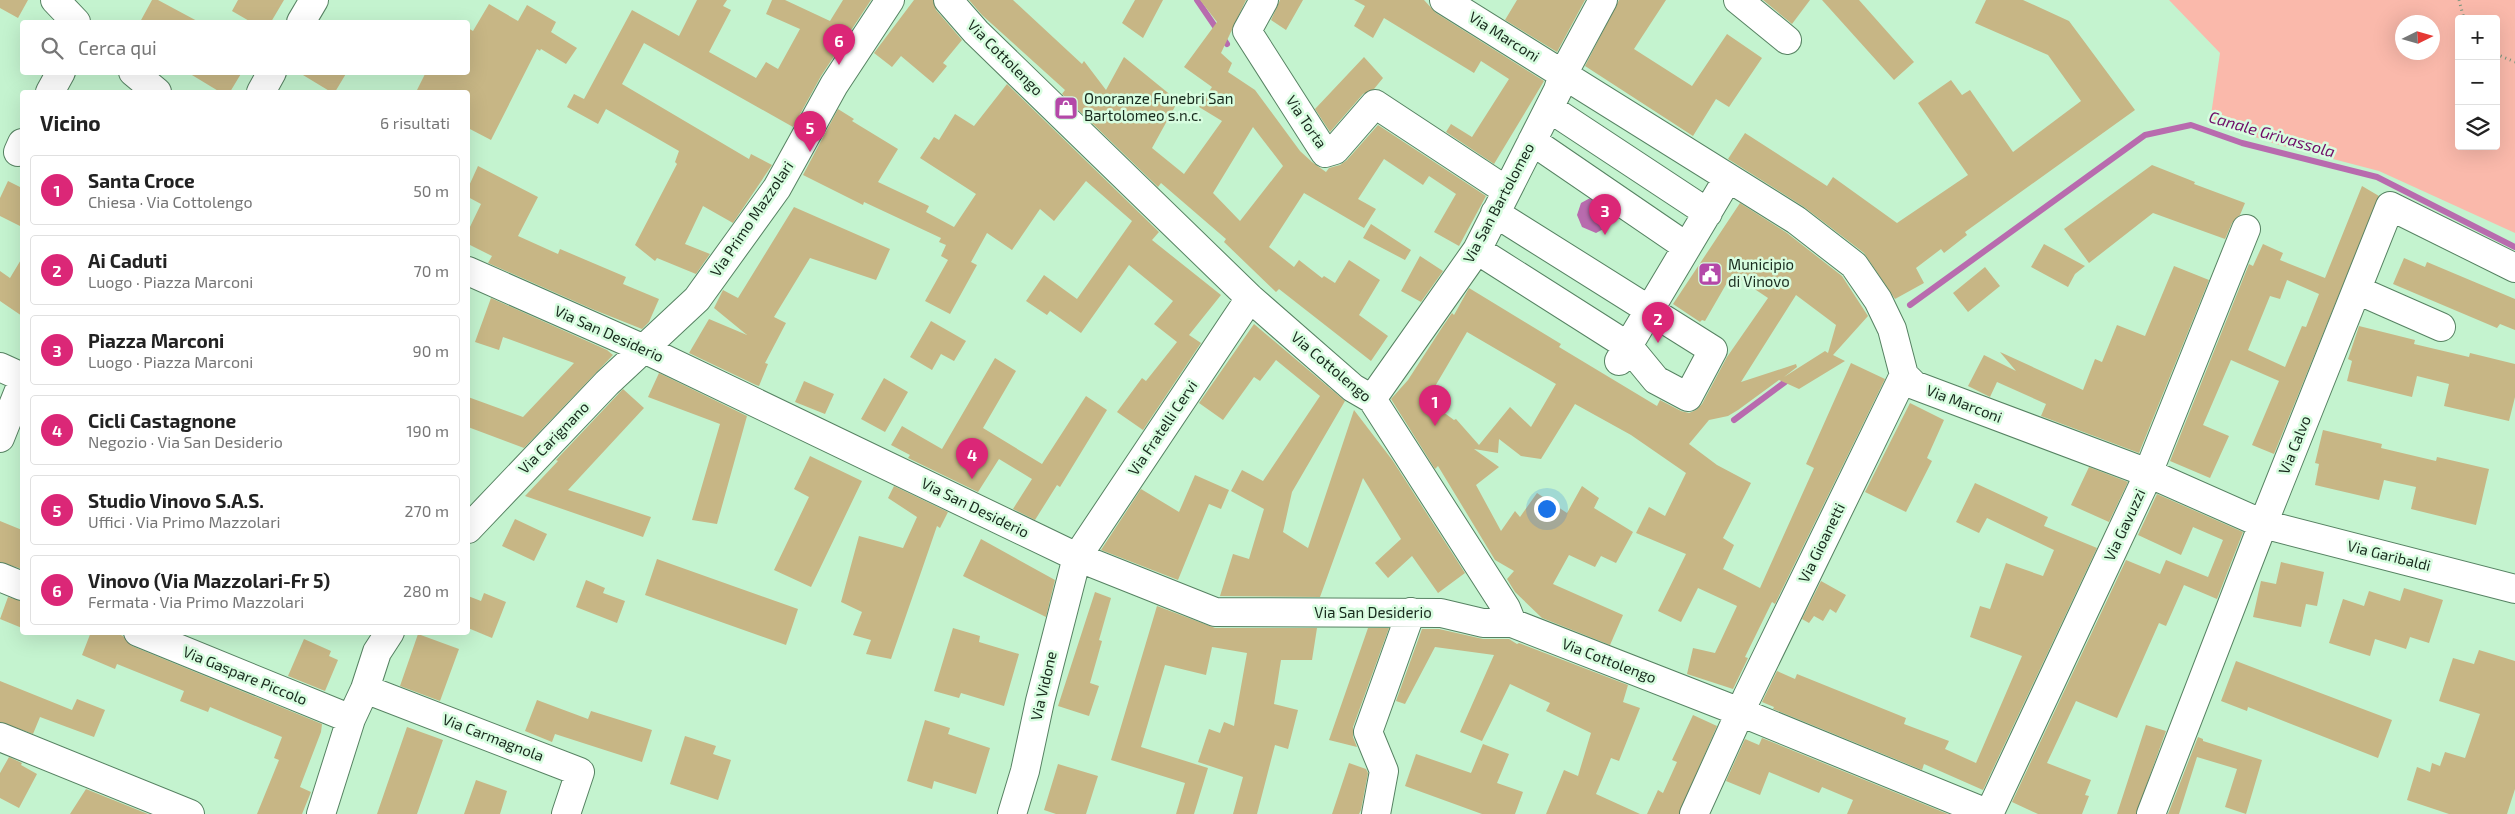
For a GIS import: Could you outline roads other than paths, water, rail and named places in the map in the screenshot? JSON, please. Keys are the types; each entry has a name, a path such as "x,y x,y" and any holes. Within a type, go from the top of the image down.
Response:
{"street":[{"path":"55,0 74,20"},
{"path":"302,20 314,0"},
{"name":"Via Primo Mazzolari","path":"644,349 697,299 777,188 834,85 890,0"},
{"name":"Via Cottolengo","path":"948,0 976,32 1250,298 1353,388 1372,399 1506,608 1512,623 1740,712 1946,807 1989,814"},
{"name":"Via Torta","path":"1264,0 1247,32 1326,153 1335,150 1375,104 1501,202"},
{"name":"Via Marconi","path":"1444,0 1737,183"},
{"name":"Via San Bartolomeo","path":"1372,399 1477,250 1549,108 1563,74 1603,0"},
{"path":"1738,0 1787,40"},
{"path":"51,90 59,75"},
{"path":"136,75 154,90"},
{"path":"262,90 270,75"},
{"path":"1549,108 1708,212"},
{"path":"1532,141 1687,247"},
{"path":"1624,353 1708,212 1737,183 1796,220 1854,265 1878,300 1892,330 1904,375"},
{"path":"1477,250 1624,353 1656,380 1688,398 1713,350 1649,311 1501,202"},
{"name":"Via Calvo","path":"2151,814 2263,524 2390,206 2515,268"},
{"name":"Via Gavuzzi","path":"1989,814 2148,473 2246,229"},
{"name":"Via San Desiderio","path":"470,273 644,349 1077,557 1215,612 1441,613 1484,623 1512,623"},
{"path":"2357,290 2442,327"},
{"name":"Via Fratelli Cervi","path":"1077,557 1250,298"},
{"name":"Via Carignano","path":"470,527 607,382 644,349"},
{"path":"0,367 20,376"},
{"name":"Via Marconi","path":"1904,375 1914,385 2148,473 2263,524"},
{"name":"Via Gioanetti","path":"1740,712 1904,375"},
{"path":"0,438 20,388"},
{"name":"Via Garibaldi","path":"2263,524 2515,589"},
{"name":"Via Vidone","path":"1012,814 1025,770 1040,701 1077,557"},
{"path":"0,577 20,585"},
{"path":"1376,814 1384,771 1368,732 1411,612"},
{"name":"Via Gaspare Piccolo","path":"145,635 351,719"},
{"path":"321,814 351,719 365,689 377,652 388,635"},
{"name":"Via Carmagnola","path":"365,689 580,772 566,814"},
{"path":"1694,814 1740,712"},
{"path":"0,737 190,814"}],"waterway":[{"name":"Canale Grivassola","path":"1197,0 1227,44"},
{"name":"Canale Grivassola","path":"1910,305 2145,135 2191,125 2242,143 2377,177 2515,247"},
{"name":"Canale Grivassola","path":"1734,420 1785,382"}],"place":[{"name":"Vinovo (Via Mazzolari-Fr 5)","path":"839,65"},
{"name":"Onoranze Funebri San Bartolomeo s.n.c.","path":"1066,108"},
{"name":"Studio Vinovo S.A.S.","path":"810,152"},
{"name":"Piazza Marconi","path":"1605,235"},
{"name":"Municipio di Vinovo","path":"1710,274"},
{"name":"Ai Caduti","path":"1658,343"},
{"name":"Santa Croce","path":"1435,426"},
{"name":"Cicli Castagnone","path":"972,479"}]}
